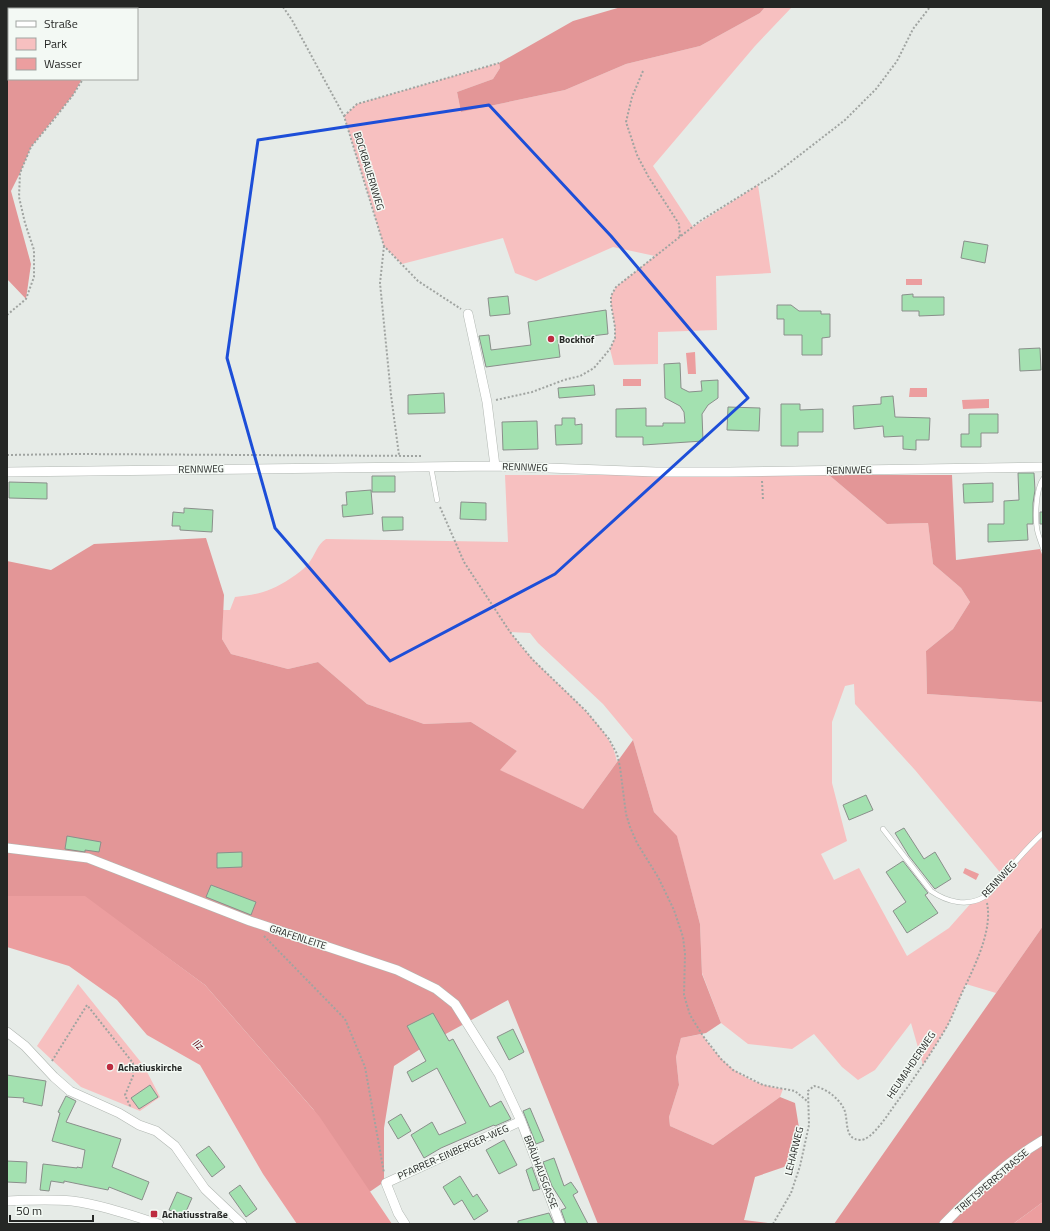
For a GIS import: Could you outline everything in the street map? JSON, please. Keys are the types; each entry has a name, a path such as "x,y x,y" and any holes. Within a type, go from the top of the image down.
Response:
{"street":[{"path":"468,314 487,402 495,466"},
{"name":"RENNWEG","path":"7,472 495,466 656,472 761,472 1043,467"},
{"name":"GRAFENLEITE","path":"7,848 88,858 250,921 397,970 436,988 455,1004 499,1074 521,1121"},
{"path":"7,1032 25,1046 46,1069 70,1091 139,1125 156,1131 175,1146 205,1189 242,1224"},
{"name":"PFARRER-EINBERGER-WEG","path":"386,1183 521,1121"},
{"name":"BRÄUHAUSGASSE","path":"521,1121 560,1224"},
{"name":"TRIFTSPERRSTRASSE","path":"944,1224 977,1191 1026,1150 1043,1140"},
{"path":"386,1183 398,1213 405,1224"},
{"path":"7,1201 72,1201 120,1212 159,1224"}],"lane":[{"path":"431,467 437,500"},
{"path":"1043,479 1040,483 1037,506 1037,530 1043,548"},
{"name":"RENNWEG","path":"883,829 928,888 938,896 958,902 970,903 985,897 1030,845 1043,833"}],"path":[{"name":"BOCKBAUERNWEG","path":"283,7 292,20 344,116 384,246 418,281 468,314"},
{"path":"487,402 532,392 564,380 580,376 594,368 610,349 615,338 615,327 610,304 611,296 616,287 700,221 774,175 845,120 876,89 897,61 913,29 930,7"},
{"path":"344,116 357,104 500,63"},
{"path":"643,71 632,97 626,122 637,155 648,176 679,224 680,237"},
{"path":"7,315 26,300 34,277 34,250 25,223 19,196 20,173 31,147 56,118 82,80"},
{"path":"7,455 399,456 380,283 384,246"},
{"path":"761,472 763,500"},
{"path":"437,500 464,562 510,632 532,659 586,711 609,739 617,754 626,814 630,827 637,843 658,877 674,910 683,937 685,954 684,995 690,1015 703,1036 721,1059 733,1070 763,1085 795,1091 808,1101"},
{"name":"HEUMAHDERWEG","path":"808,1101 808,1091 814,1086 821,1087 831,1093 844,1109 849,1134 853,1139 862,1140 870,1136 889,1113 947,1027 975,965 983,942 987,925 988,911 985,897"},
{"path":"250,921 345,1019 365,1067 386,1183"},
{"path":"46,1069 86,1005 133,1062 133,1076 126,1095 130,1106 127,1118"},
{"name":"LEHARWEG","path":"773,1224 791,1193 800,1166 809,1125 808,1101"}],"highlighted area":[{"path":"489,105 611,236 748,398 555,574 390,661 275,528 227,358 258,140"}],"green space":[{"path":"765,7 792,7 755,46 653,166 693,227 758,185 771,273 716,276 717,330 658,332 658,364 614,365 610,349 615,338 611,296 616,287 655,256 613,247 536,281 515,273 503,238 402,264 384,246 344,116 357,104 499,63 500,68 493,79 457,92 461,112 565,90 626,64 700,46 760,13"},
{"path":"505,475 829,475 887,524 928,523 933,564 961,588 970,602 953,629 926,651 927,694 1043,702 1043,926 996,993 966,984 947,1027 923,1065 911,1023 875,1070 858,1080 842,1067 814,1034 792,1049 748,1044 721,1023 702,973 700,924 677,837 654,812 633,740 603,704 538,643 530,633 510,632 542,669 595,721 606,735 613,749 617,762 583,809 499,770 517,751 471,722 424,724 367,704 318,662 288,669 231,654 222,639 223,610 230,610 235,597 264,592 291,578 306,566 320,544 326,539 508,542","holes":["854,684 855,704 915,770 1003,876 985,897 972,902 949,928 907,956 859,868 834,880 821,854 847,841 832,783 832,722 845,686"]},
{"path":"78,984 144,1066 160,1097 140,1111 81,1087 37,1046"},
{"path":"702,1034 727,1064 746,1078 758,1083 783,1089 780,1097 713,1145 670,1126 669,1117 679,1085 676,1057 681,1038"}],"shaded area":[{"path":"7,7 104,8 8,8 8,80 81,80 73,95 31,147 11,191 31,264 26,299 7,279"},
{"path":"621,7 765,7 760,13 700,46 626,64 565,90 461,112 457,92 493,79 500,68 499,63 573,21"},
{"path":"829,475 952,475 956,560 1040,549 1043,557 1043,702 927,694 926,651 953,629 970,602 961,588 933,564 928,523 887,524"},
{"path":"206,538 224,595 222,639 231,654 288,669 318,662 367,704 424,724 471,722 517,751 500,770 583,809 633,740 654,812 677,836 700,924 702,974 721,1023 706,1033 681,1038 676,1057 679,1085 669,1117 670,1126 713,1145 780,1097 795,1103 801,1140 784,1167 755,1177 744,1220 776,1224 598,1224 508,1000 431,1042 394,1066 384,1128 384,1182 368,1193 313,1109 205,985 86,898 7,896 7,561 51,570 94,544"},
{"path":"1043,926 1043,1202 1013,1224 834,1224"}],"water":[{"path":"906,279 922,279 922,285 906,285"},
{"path":"695,352 696,374 688,374 686,353"},
{"path":"623,379 641,379 641,386 623,386"},
{"path":"910,388 927,388 927,397 909,397"},
{"path":"989,399 989,408 963,409 962,400"},
{"path":"965,868 979,874 976,880 963,873"},
{"name":"Ilz","path":"7,896 85,896 205,985 319,1116 392,1224 297,1224 263,1174 200,1065 147,1035 117,1000 69,966 7,947"},
{"path":"1043,1202 1043,1224 1013,1224"}],"building":[{"path":"964,241 988,245 985,263 961,258"},
{"path":"913,294 913,297 944,297 944,315 919,316 919,311 902,311 902,295"},
{"path":"508,296 510,314 490,316 488,298"},
{"path":"777,305 791,305 799,311 821,311 821,314 830,314 830,337 822,338 822,355 802,355 802,335 784,335 784,319 777,319"},
{"name":"Bockhof","path":"606,310 608,334 558,340 560,357 486,367 479,336 489,335 491,350 531,345 528,322"},
{"path":"1040,348 1041,370 1020,371 1019,349"},
{"path":"680,363 681,388 689,392 702,391 701,381 718,380 718,398 708,405 702,414 703,441 643,445 643,437 616,437 616,409 646,408 646,426 663,426 663,423 685,423 684,412 680,406 665,398 664,364"},
{"path":"594,385 595,395 559,398 558,388"},
{"path":"444,393 445,413 408,414 408,395"},
{"path":"893,396 895,417 930,418 929,440 916,440 916,450 903,449 903,436 884,437 883,426 854,429 853,406 881,404 881,397"},
{"path":"781,404 800,404 800,410 823,409 823,432 798,432 798,446 781,446"},
{"path":"728,407 760,408 759,431 727,430"},
{"path":"969,414 998,414 998,433 981,433 981,447 961,447 961,434 969,434"},
{"path":"562,418 575,418 575,425 582,424 582,444 556,445 555,425 562,425"},
{"path":"537,421 538,449 503,450 502,422"},
{"path":"1018,473 1034,473 1035,490 1033,503 1033,524 1027,524 1028,540 988,542 988,524 1004,524 1004,501 1019,500"},
{"path":"372,476 395,476 395,492 372,492"},
{"path":"9,482 47,483 47,499 9,498"},
{"path":"993,483 993,502 964,503 963,484"},
{"path":"371,490 373,514 343,517 342,505 347,505 346,492"},
{"path":"461,502 486,503 486,520 460,519"},
{"path":"184,508 213,510 212,532 180,530 180,526 172,526 173,512 184,513"},
{"path":"1040,512 1043,512 1043,524 1040,524"},
{"path":"382,517 403,517 403,530 383,531"},
{"path":"866,795 873,810 849,820 843,805"},
{"path":"904,828 924,859 935,852 951,879 935,889 934,888 909,856 895,833"},
{"path":"67,836 101,842 99,852 85,850 85,852 65,849"},
{"path":"242,852 242,867 217,868 217,853"},
{"path":"903,861 928,893 925,895 938,913 907,933 893,911 906,902 886,872"},
{"path":"211,885 256,902 251,915 206,897"},
{"path":"433,1013 449,1041 453,1039 490,1107 501,1101 511,1119 441,1148 424,1158 411,1135 432,1122 439,1135 466,1123 437,1068 412,1082 407,1072 426,1061 407,1026"},
{"path":"513,1029 524,1052 509,1060 497,1037"},
{"path":"7,1075 46,1081 42,1106 23,1102 24,1098 7,1097"},
{"path":"150,1085 158,1097 139,1109 131,1098"},
{"path":"66,1096 76,1101 66,1122 121,1139 112,1167 149,1182 142,1200 109,1187 108,1190 64,1181 64,1183 51,1181 49,1191 40,1190 43,1164 82,1168 85,1150 52,1141 60,1113 58,1112"},
{"path":"530,1108 544,1141 536,1144 523,1111"},
{"path":"401,1114 411,1131 398,1139 388,1122"},
{"path":"504,1140 517,1165 499,1174 486,1150"},
{"path":"209,1146 225,1167 212,1177 196,1155"},
{"path":"554,1158 564,1186 571,1182 578,1192 573,1195 588,1224 566,1224 561,1210 566,1208 552,1186 543,1162"},
{"path":"7,1161 27,1162 26,1183 7,1182"},
{"path":"532,1167 540,1189 533,1191 526,1170"},
{"path":"460,1176 473,1197 477,1194 488,1211 474,1220 462,1200 454,1205 443,1187"},
{"path":"240,1185 257,1209 246,1217 229,1193"},
{"path":"177,1192 192,1198 184,1216 169,1210"},
{"path":"549,1213 554,1224 518,1224 518,1221"}],"place":[{"name":"Bockhof","path":"551,339"},
{"name":"Achatiuskirche","path":"110,1067"},
{"name":"Achatiusstraße","path":"154,1214"}]}
